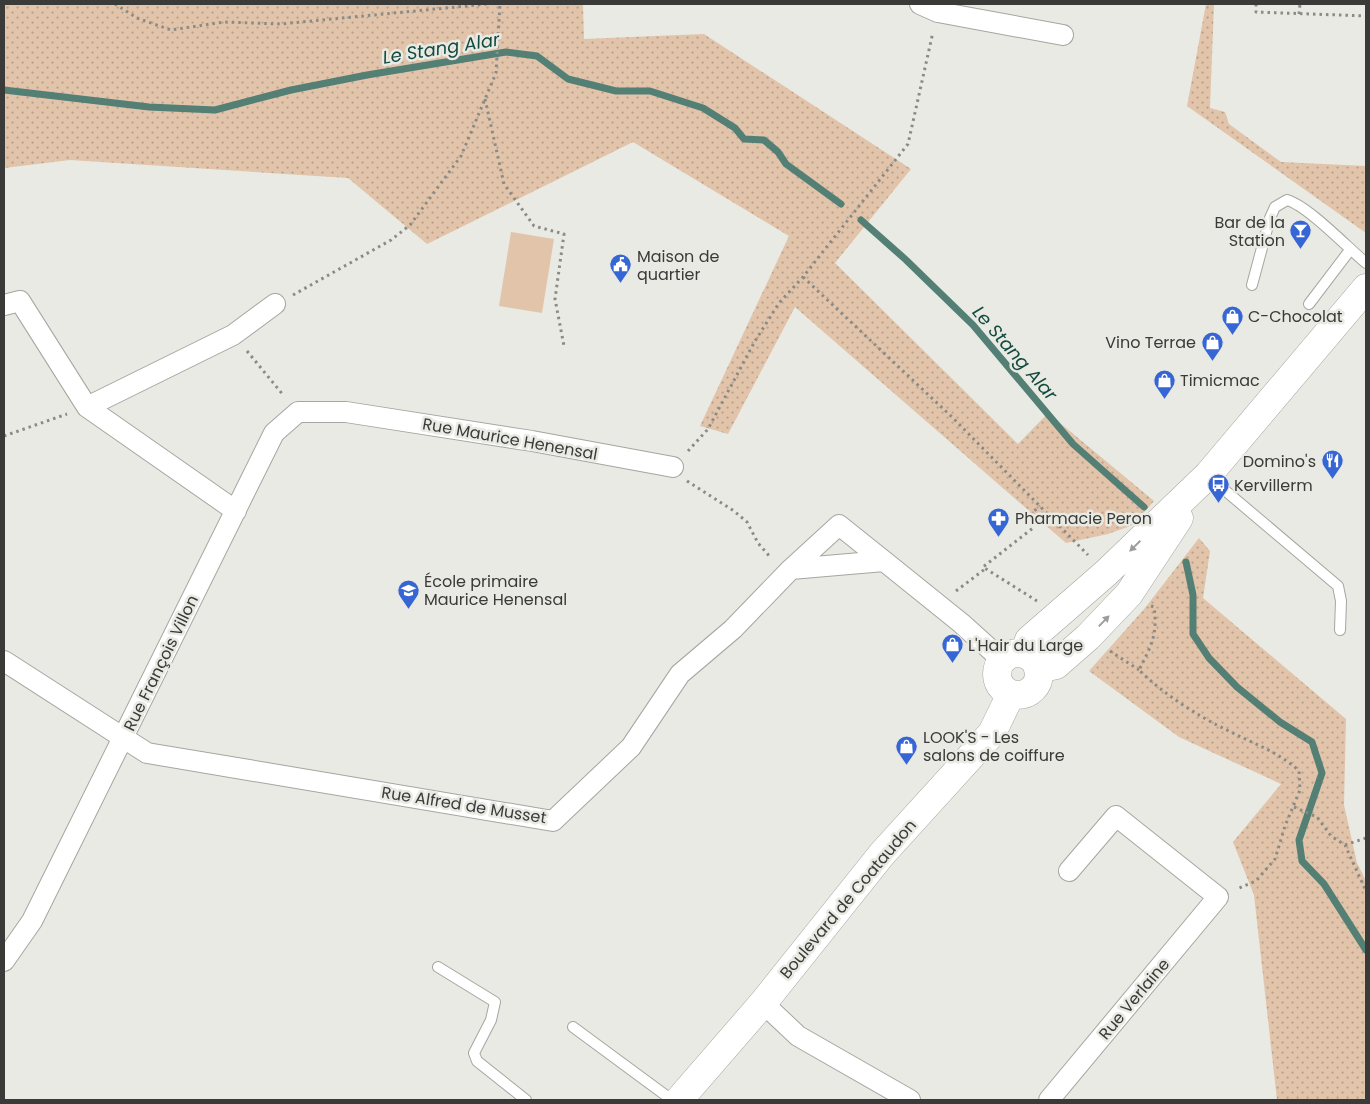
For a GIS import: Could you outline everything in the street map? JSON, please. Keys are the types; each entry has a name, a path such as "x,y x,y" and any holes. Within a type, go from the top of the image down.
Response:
{"main road":[{"path":"1021,661 1029,640 1106,573 1208,475 1366,288"},
{"path":"1021,661 1037,680 1031,690 1021,694 1011,694 998,682 997,670 1021,661 1056,665 1088,637 1129,594 1208,475"},
{"name":"Boulevard de Coataudon","path":"679,1100 763,1003 882,854 992,733 1011,694"}],"street":[{"path":"920,4 1063,35"},
{"path":"4,305 20,301 87,407 236,511"},
{"path":"87,407 234,335 275,304"},
{"name":"Rue François Villon","path":"4,961 32,922 274,433 298,412 346,412"},
{"name":"Rue Maurice Henensal","path":"346,412 532,441 673,467"},
{"name":"Rue Alfred de Musset","path":"124,738 147,753 552,821 630,747 680,674 733,628 789,571 839,525 938,606 1021,661"},
{"path":"789,571 884,561"},
{"path":"4,661 124,738"},
{"path":"1069,871 1116,816 1218,897"},
{"name":"Rue Verlaine","path":"1049,1100 1218,897"},
{"path":"763,1003 798,1036 910,1100"}],"lane":[{"path":"1252,285 1270,218 1274,207 1281,202 1294,202 1366,263"},
{"path":"1309,304 1350,250"},
{"path":"1208,475 1338,586 1341,601 1340,630"},
{"path":"438,968 495,1002 491,1020 474,1053 476,1061 526,1100"},
{"path":"573,1027 672,1100"}],"path":[{"path":"115,4 137,18 171,30 224,22 281,24 487,4"},
{"path":"275,304 391,240 410,225 461,156 496,73 500,4"},
{"path":"1256,4 1256,12 1366,16"},
{"path":"1299,14 1300,4"},
{"path":"789,571 758,542 746,522 716,498 698,490 673,467 708,429 760,334 779,304 803,277 908,144 938,8"},
{"path":"485,99 504,184 534,226 564,234 555,299 564,346"},
{"path":"803,277 952,417 1106,573"},
{"path":"234,335 283,395"},
{"path":"4,436 87,407"},
{"path":"1040,506 1027,517 1033,528 982,567 1058,615"},
{"path":"938,606 985,569"},
{"path":"1129,594 1154,607 1157,626 1154,639 1139,670"},
{"path":"1088,637 1139,670 1155,686 1226,730 1284,757 1299,771 1300,790 1285,826 1275,860 1256,881 1218,897"},
{"path":"1294,806 1317,817 1331,836 1345,845 1366,891"},
{"path":"1345,845 1366,838"}],"shaded area":[{"path":"4,4 583,4 584,39 704,34 911,169 835,263 1018,444 1048,413 1154,501 1133,525 1108,534 1066,543 795,307 728,434 700,426 789,236 633,142 427,244 348,178 70,160 4,168"},
{"path":"1206,4 1214,4 1210,108 1225,112 1229,124 1281,162 1366,166 1366,233 1187,106"},
{"path":"511,232 554,239 542,313 499,306"},
{"path":"1199,538 1210,551 1203,598 1346,719 1344,805 1357,863 1366,881 1366,1100 1277,1100 1254,895 1233,842 1281,784 1179,737 1089,671 1145,608"}],"waterway":[{"name":"Le Stang Alar","path":"4,90 149,107 215,110 291,90 367,75 506,52 537,56 568,79 616,91 650,91 703,108 735,128 744,139 764,140 778,152 786,164 841,204"},
{"name":"Le Stang Alar","path":"861,220 905,259 973,325 1073,444 1144,507"},
{"name":"Le Stang Alar","path":"1186,562 1193,595 1193,634 1209,658 1237,687 1280,722 1312,742 1322,773 1299,840 1302,861 1324,884 1366,950"}],"place":[{"name":"Bar de la Station","path":"1301,250"},
{"name":"Maison de quartier","path":"621,284"},
{"name":"C-Chocolat","path":"1232,335"},
{"name":"Vino Terrae","path":"1212,361"},
{"name":"Timicmac","path":"1164,399"},
{"name":"Domino's","path":"1332,480"},
{"name":"Kervillerm","path":"1218,504"},
{"name":"Pharmacie Peron","path":"999,537"},
{"name":"École primaire Maurice Henensal","path":"408,609"},
{"name":"L'Hair du Large","path":"952,664"},
{"name":"LOOK'S - Les salons de coiffure","path":"907,765"}]}
